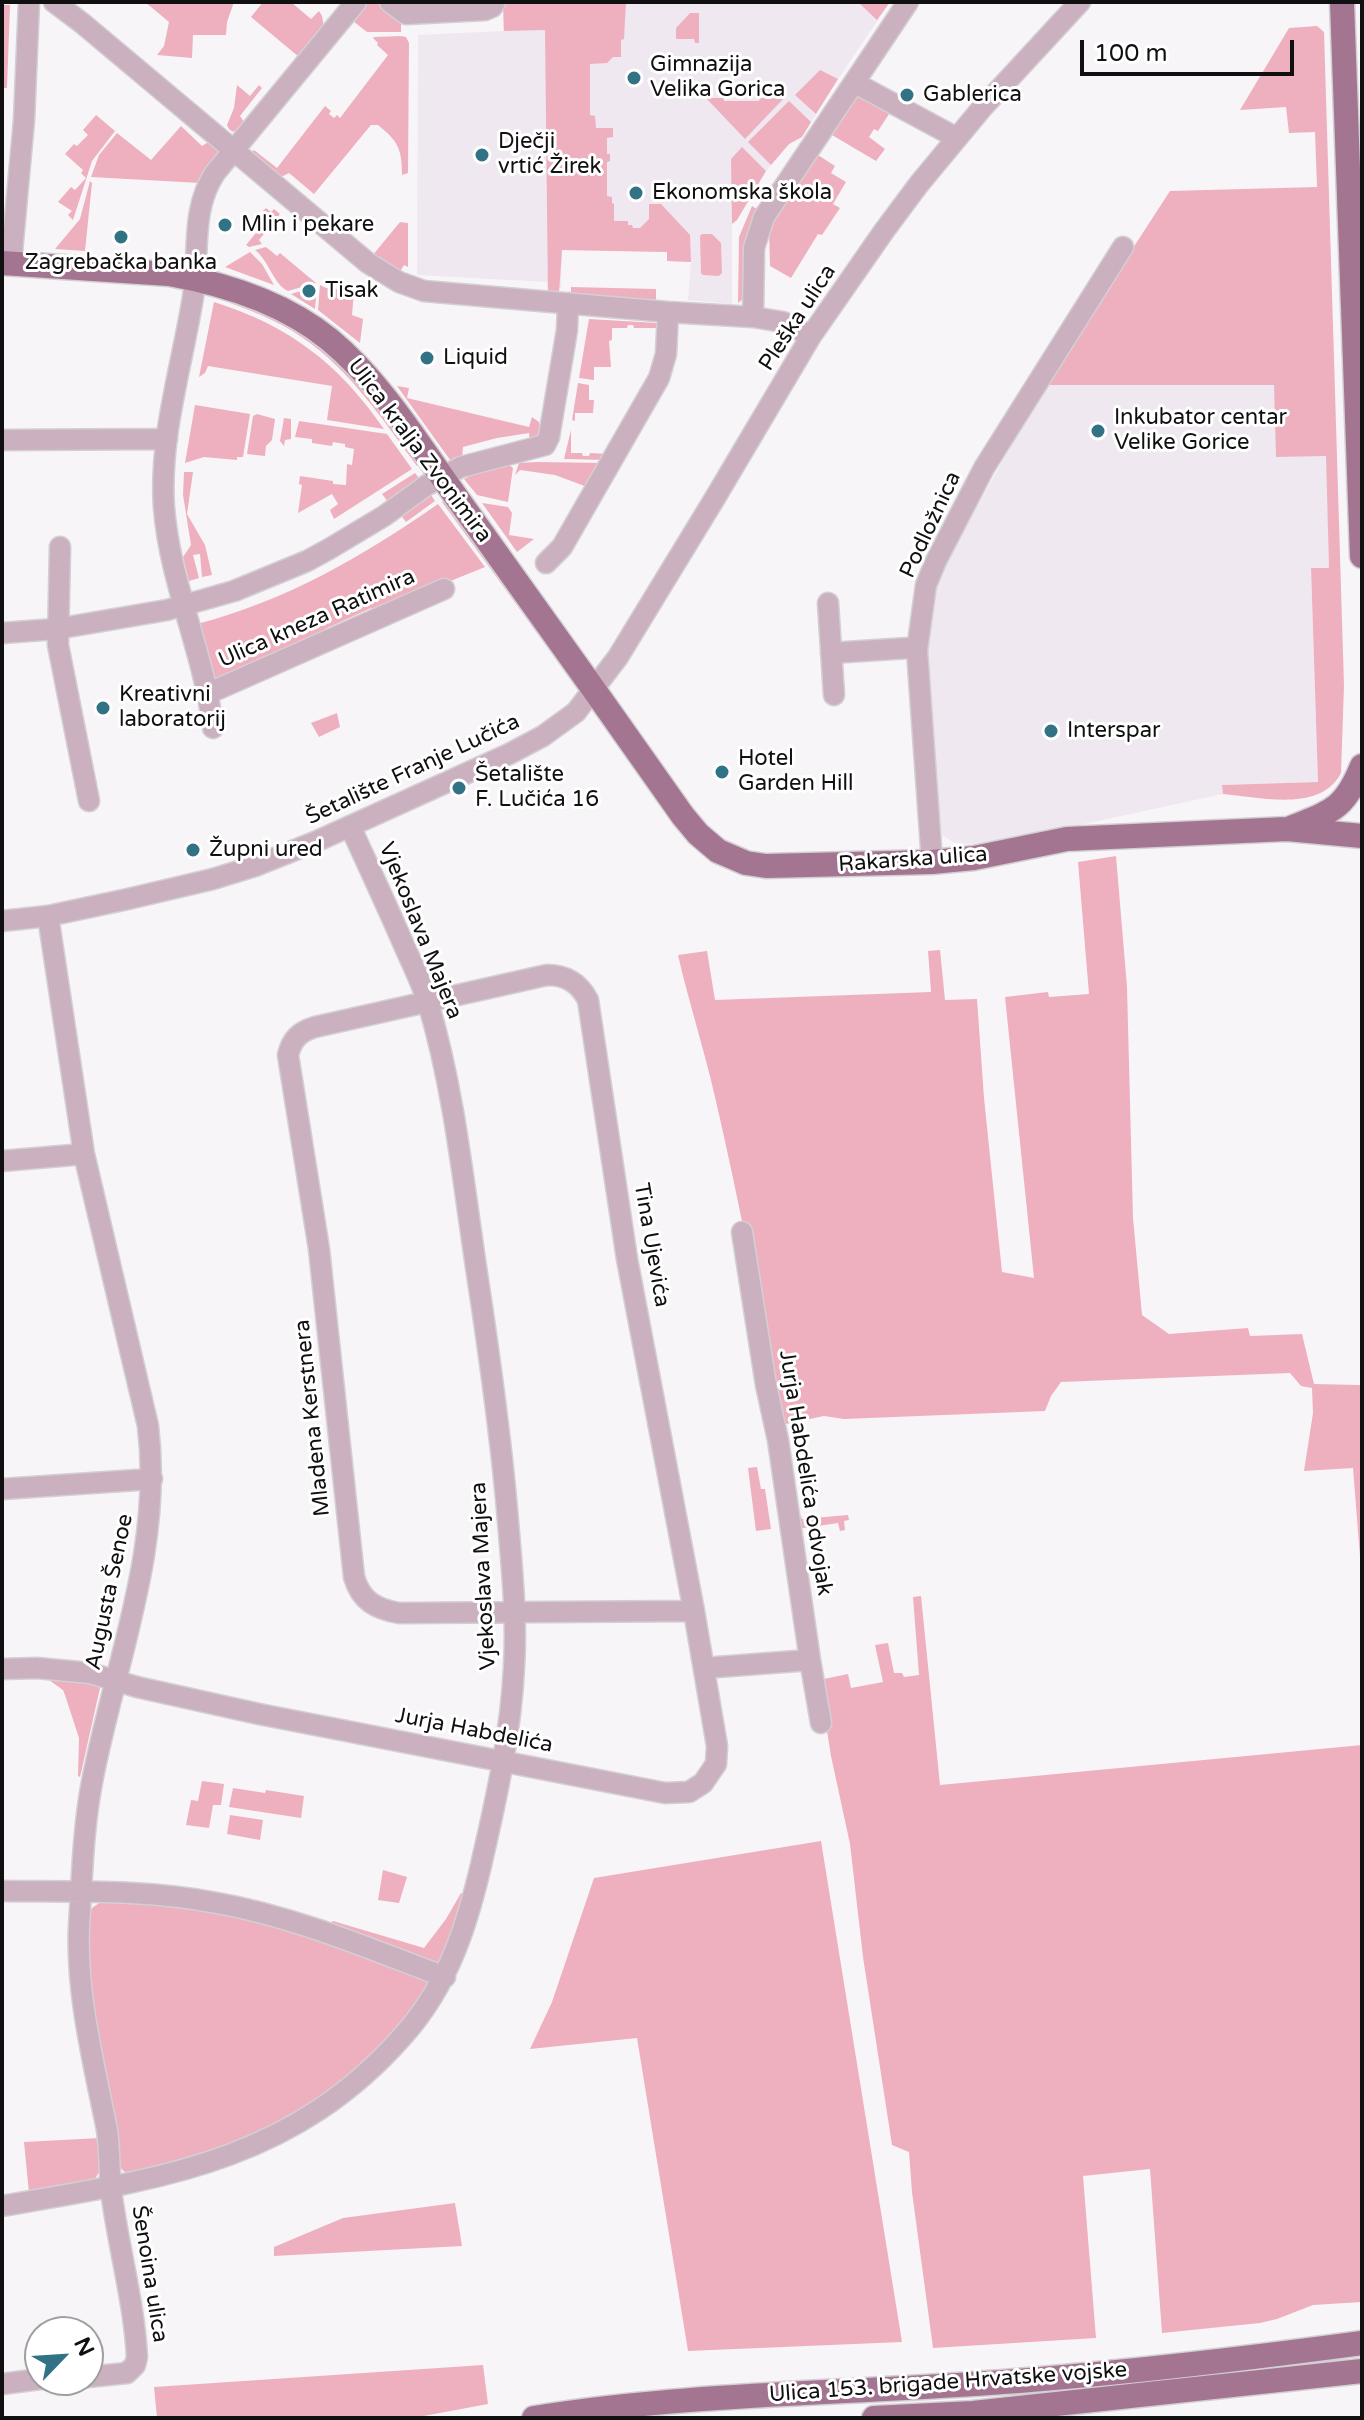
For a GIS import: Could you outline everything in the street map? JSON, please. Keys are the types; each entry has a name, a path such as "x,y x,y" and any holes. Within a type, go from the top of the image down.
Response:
{"main road":[{"path":"1342,2 1362,556"},
{"name":"Ulica kralja Zvonimira","path":"6,263 194,278 265,302 302,321 329,340 375,386 594,688"},
{"name":"Rakarska ulica","path":"594,688 690,825 711,846 746,863 766,866 932,862 974,858 1067,839 1287,829 1362,836"},
{"path":"1287,829 1344,802 1362,766"},
{"name":"Ulica 153. brigade Hrvatske vojske","path":"534,2418 673,2401 963,2385 1236,2359 1362,2343"},
{"name":"Ulica 153. brigade Hrvatske vojske","path":"874,2418 973,2413 1362,2371"}],"street":[{"path":"6,263 24,120 29,2"},
{"path":"54,2 368,263 410,288 753,317 783,322 811,336"},
{"path":"213,728 209,693 165,518 163,488 167,439 194,293 198,221 209,183 356,2"},
{"path":"390,2 406,14 485,10 495,2"},
{"path":"753,317 754,248 759,226 908,2"},
{"name":"Pleška ulica","path":"594,688 618,657 811,336 893,219 957,138 1080,2"},
{"path":"855,83 957,138"},
{"name":"Podložnica","path":"932,862 917,650 926,585 984,468 1123,247"},
{"path":"2,633 56,629 185,606 234,591 307,561 384,516 442,477 485,460 541,448 548,442 567,330 568,303"},
{"path":"546,563 562,547 659,378 666,354 668,312"},
{"path":"2,440 167,439"},
{"path":"60,547 56,629 89,801"},
{"name":"Ulica kneza Ratimira","path":"209,693 444,589"},
{"path":"828,603 834,695"},
{"path":"831,653 917,650"},
{"name":"Šetalište Franje Lučića","path":"2,921 48,916 213,879 291,852 534,742 576,712 594,688"},
{"name":"Vjekoslava Majera","path":"2,2206 177,2173 224,2158 270,2138 346,2091 403,2036 424,2010 445,1977 476,1890 504,1760 514,1663 514,1612 505,1489 448,1075 428,1001 350,826"},
{"name":"Augusta Šenoe","path":"48,916 84,1154 148,1426 152,1479 143,1567 87,1810 79,1929 81,1982 108,2134 111,2187"},
{"name":"Tina Ujevića","path":"428,1001 547,975 559,975 574,982 582,988 588,1000 627,1259 704,1668"},
{"name":"Mladena Kerstnera","path":"428,1001 304,1031 291,1044 288,1055 319,1249 357,1590 381,1610 399,1613 694,1611"},
{"path":"2,1161 84,1154"},
{"name":"Jurja Habdelića odvojak","path":"742,1232 766,1385 778,1440 821,1723"},
{"path":"2,1489 152,1479"},
{"path":"704,1668 810,1660"},
{"name":"Jurja Habdelića","path":"2,1669 90,1673 137,1687 259,1714 665,1793 689,1792 709,1777 716,1764 715,1732 704,1668"},
{"path":"2,1891 154,1894 232,1906 300,1923 445,1977"},
{"name":"Šenoina ulica","path":"104,2375 127,2373 135,2365 137,2357 111,2187"},
{"path":"2,2384 24,2381"}],"shaded area":[{"path":"145,2 234,2 226,35 193,35 192,58 157,55 164,46 169,22"},
{"path":"263,2 291,2 311,19 319,11 324,27 299,57 251,17"},
{"path":"367,2 381,2 401,18 401,32 367,32 349,18"},
{"path":"503,2 890,2 802,137 789,144 766,171 732,224 732,304 688,300 691,262 667,261 667,252 562,250 561,287 548,298 547,282 417,275 418,35 503,31"},
{"path":"503,2 626,2 621,57 613,57 607,63 590,64 590,115 595,116 596,128 613,128 613,137 607,138 610,161 607,162 607,196 612,197 614,204 614,221 628,221 633,228 640,228 649,219 649,204 661,204 690,235 691,262 667,261 667,252 562,250 559,293 548,298 545,30 504,31"},
{"path":"858,2 890,2 877,20"},
{"path":"2,5 10,5 7,88 2,88"},
{"path":"690,13 699,13 699,43 695,43 694,39 676,39 676,28"},
{"path":"1317,26 1324,32 1344,686 1341,773 1332,786 1319,794 1288,800 1223,794 1222,785 1318,782 1311,568 1329,568 1326,456 1276,457 1274,385 1044,385 1170,191 1317,187 1315,132 1289,133 1286,107 1240,110 1289,28"},
{"path":"406,37 409,43 408,173 402,175 398,146 378,125 371,125 314,194 289,173 279,178 254,155 254,150 277,168 325,106 334,118 337,115 340,118 388,55 373,38"},
{"path":"820,70 838,79 816,114 795,95"},
{"path":"237,85 250,96 259,85 262,88 240,116 245,123 238,130 231,131 227,125 234,108"},
{"path":"859,93 891,111 878,131 874,129 869,137 885,149 876,161 832,135"},
{"path":"706,98 759,101 760,98 784,98 745,139"},
{"path":"789,101 811,122 802,137 789,144 771,165 748,142"},
{"path":"96,115 115,131 92,161 73,220 68,215 72,211 58,202 71,187 75,190 86,178 81,173 83,170 65,154 88,135 83,130"},
{"path":"181,126 202,146 210,141 219,149 218,156 200,183 91,177 99,155 117,133 151,160"},
{"path":"742,147 766,171 732,224 731,159"},
{"path":"818,155 835,166 831,173 846,182 833,204 840,208 822,235 818,234 791,278 770,266 769,229"},
{"path":"90,181 85,251 55,249 80,219"},
{"path":"752,206 760,211 744,298 738,303 739,237"},
{"path":"266,208 280,214 259,240 262,244 249,247 246,245 269,217 263,211"},
{"path":"400,222 408,223 408,267 404,265 399,273 372,256"},
{"path":"702,234 712,234 721,243 722,273 719,276 701,273"},
{"path":"266,247 277,256 280,253 316,283 288,291 283,288 255,250"},
{"path":"250,252 262,264 274,285 225,267"},
{"path":"320,285 354,291 352,315 363,319 360,343 318,310"},
{"path":"317,286 315,309 291,294"},
{"path":"571,287 656,289 656,300 571,297"},
{"path":"221,292 290,323 348,368 421,463 417,466 365,397 320,351 283,326 219,299"},
{"path":"214,302 266,323 311,350 349,385 384,429 327,420 332,386 208,366 199,377"},
{"path":"589,319 657,323 658,328 628,325 627,328 612,328 612,340 609,341 611,367 594,367 594,380 579,378"},
{"path":"578,383 589,385 589,400 594,400 593,413 575,413 575,421 572,420"},
{"path":"1044,385 1275,385 1327,456 1329,568 1311,569 1318,782 1222,785 1223,794 1001,842 966,844 953,842 942,835 922,663 923,633 943,569"},
{"path":"397,386 409,388 407,398 529,427 532,417 539,422 542,433 530,443 529,433 463,447 462,459 453,464"},
{"path":"195,405 250,414 243,457 237,457 237,460 204,457 185,463"},
{"path":"257,414 275,419 272,440 266,446 265,456 247,454 253,416"},
{"path":"284,418 291,419 291,439 285,440 284,446 280,441"},
{"path":"299,421 387,434 412,469 334,519 330,510 338,504 332,494 298,513 302,485 299,484 300,476 346,485 347,464 352,465 354,449 345,447 345,444 333,442 332,446 295,437"},
{"path":"571,430 571,453 582,453 583,456 590,453 609,454 606,460 564,459"},
{"path":"519,463 605,463 590,488 555,475 520,470 515,475"},
{"path":"509,465 513,468 508,502 477,495 464,479 477,472"},
{"path":"184,472 193,472 187,514 205,545 212,575 202,577 200,554 193,555 199,578 189,581 183,557 191,545 183,495"},
{"path":"415,473 421,481 389,503 382,494"},
{"path":"429,492 435,501 406,522 399,513"},
{"path":"446,499 540,627 535,630 442,502"},
{"path":"482,503 508,507 512,513 509,535 534,539 517,552"},
{"path":"438,504 485,567 374,612 371,608 325,629 328,637 235,670 215,682 197,624 293,590 352,559"},
{"path":"337,713 340,727 319,737 311,723"},
{"path":"1116,856 1127,987 1133,1218 1142,1315 1169,1334 1248,1328 1250,1336 1302,1334 1314,1384 1360,1385 1362,1582 1353,1468 1304,1471 1313,1413 1312,1388 1301,1386 1290,1373 1061,1382 1045,1411 844,1419 824,1416 781,1425 724,1138 678,955 707,951 715,1000 931,992 928,951 940,950 945,1000 977,999 1002,1272 1034,1278 1005,997 1048,992 1049,997 1089,994 1078,862"},
{"path":"757,1467 761,1489 765,1489 771,1529 756,1531 748,1468"},
{"path":"848,1515 849,1520 844,1521 845,1530 840,1531 838,1523 797,1529 795,1516 802,1519"},
{"path":"921,1596 940,1785 1362,1745 1362,2302 1313,2305 1260,2323 1162,2333 1150,2169 1083,2176 1096,2338 933,2348 909,2152 892,2145 863,1957 850,1844 819,1680 848,1674 851,1688 883,1682 875,1645 888,1643 894,1673 902,1673 904,1677 919,1675 913,1597"},
{"path":"46,1678 85,1679 100,1688 80,1777 79,1738 65,1695"},
{"path":"202,1781 224,1784 221,1805 213,1805 209,1828 186,1825 191,1800 198,1801"},
{"path":"233,1788 304,1796 301,1818 229,1807"},
{"path":"230,1815 263,1820 260,1840 227,1834"},
{"path":"821,1841 902,2342 688,2351 637,2038 530,2049 552,2002 594,1878"},
{"path":"383,1870 407,1877 399,1903 378,1900"},
{"path":"461,1893 471,1896 444,1960 437,1964 329,1928 333,1921 424,1948"},
{"path":"102,1901 176,1903 277,1925 431,1982 420,2006 362,2068 281,2124 213,2154 126,2173 118,2166 87,1979 88,1916 92,1908"},
{"path":"100,2138 100,2170 94,2181 29,2193 24,2142"},
{"path":"455,2203 462,2246 274,2256 274,2247 343,2218"},
{"path":"483,2365 488,2404 413,2418 157,2418 154,2387"}],"place":[{"name":"Gimnazija Velika Gorica","path":"634,78"},
{"name":"Gablerica","path":"907,95"},
{"name":"Dječji vrtić Žirek","path":"482,155"},
{"name":"Ekonomska škola","path":"636,193"},
{"name":"Mlin i pekare","path":"225,225"},
{"name":"Zagrebačka banka","path":"121,237"},
{"name":"Tisak","path":"309,291"},
{"name":"Liquid","path":"427,358"},
{"name":"Inkubator centar Velike Gorice","path":"1098,431"},
{"name":"Kreativni laboratorij","path":"103,708"},
{"name":"Interspar","path":"1051,731"},
{"name":"Hotel Garden Hill","path":"722,772"},
{"name":"Šetalište F. Lučića 16","path":"459,788"},
{"name":"Župni ured","path":"193,850"}]}
